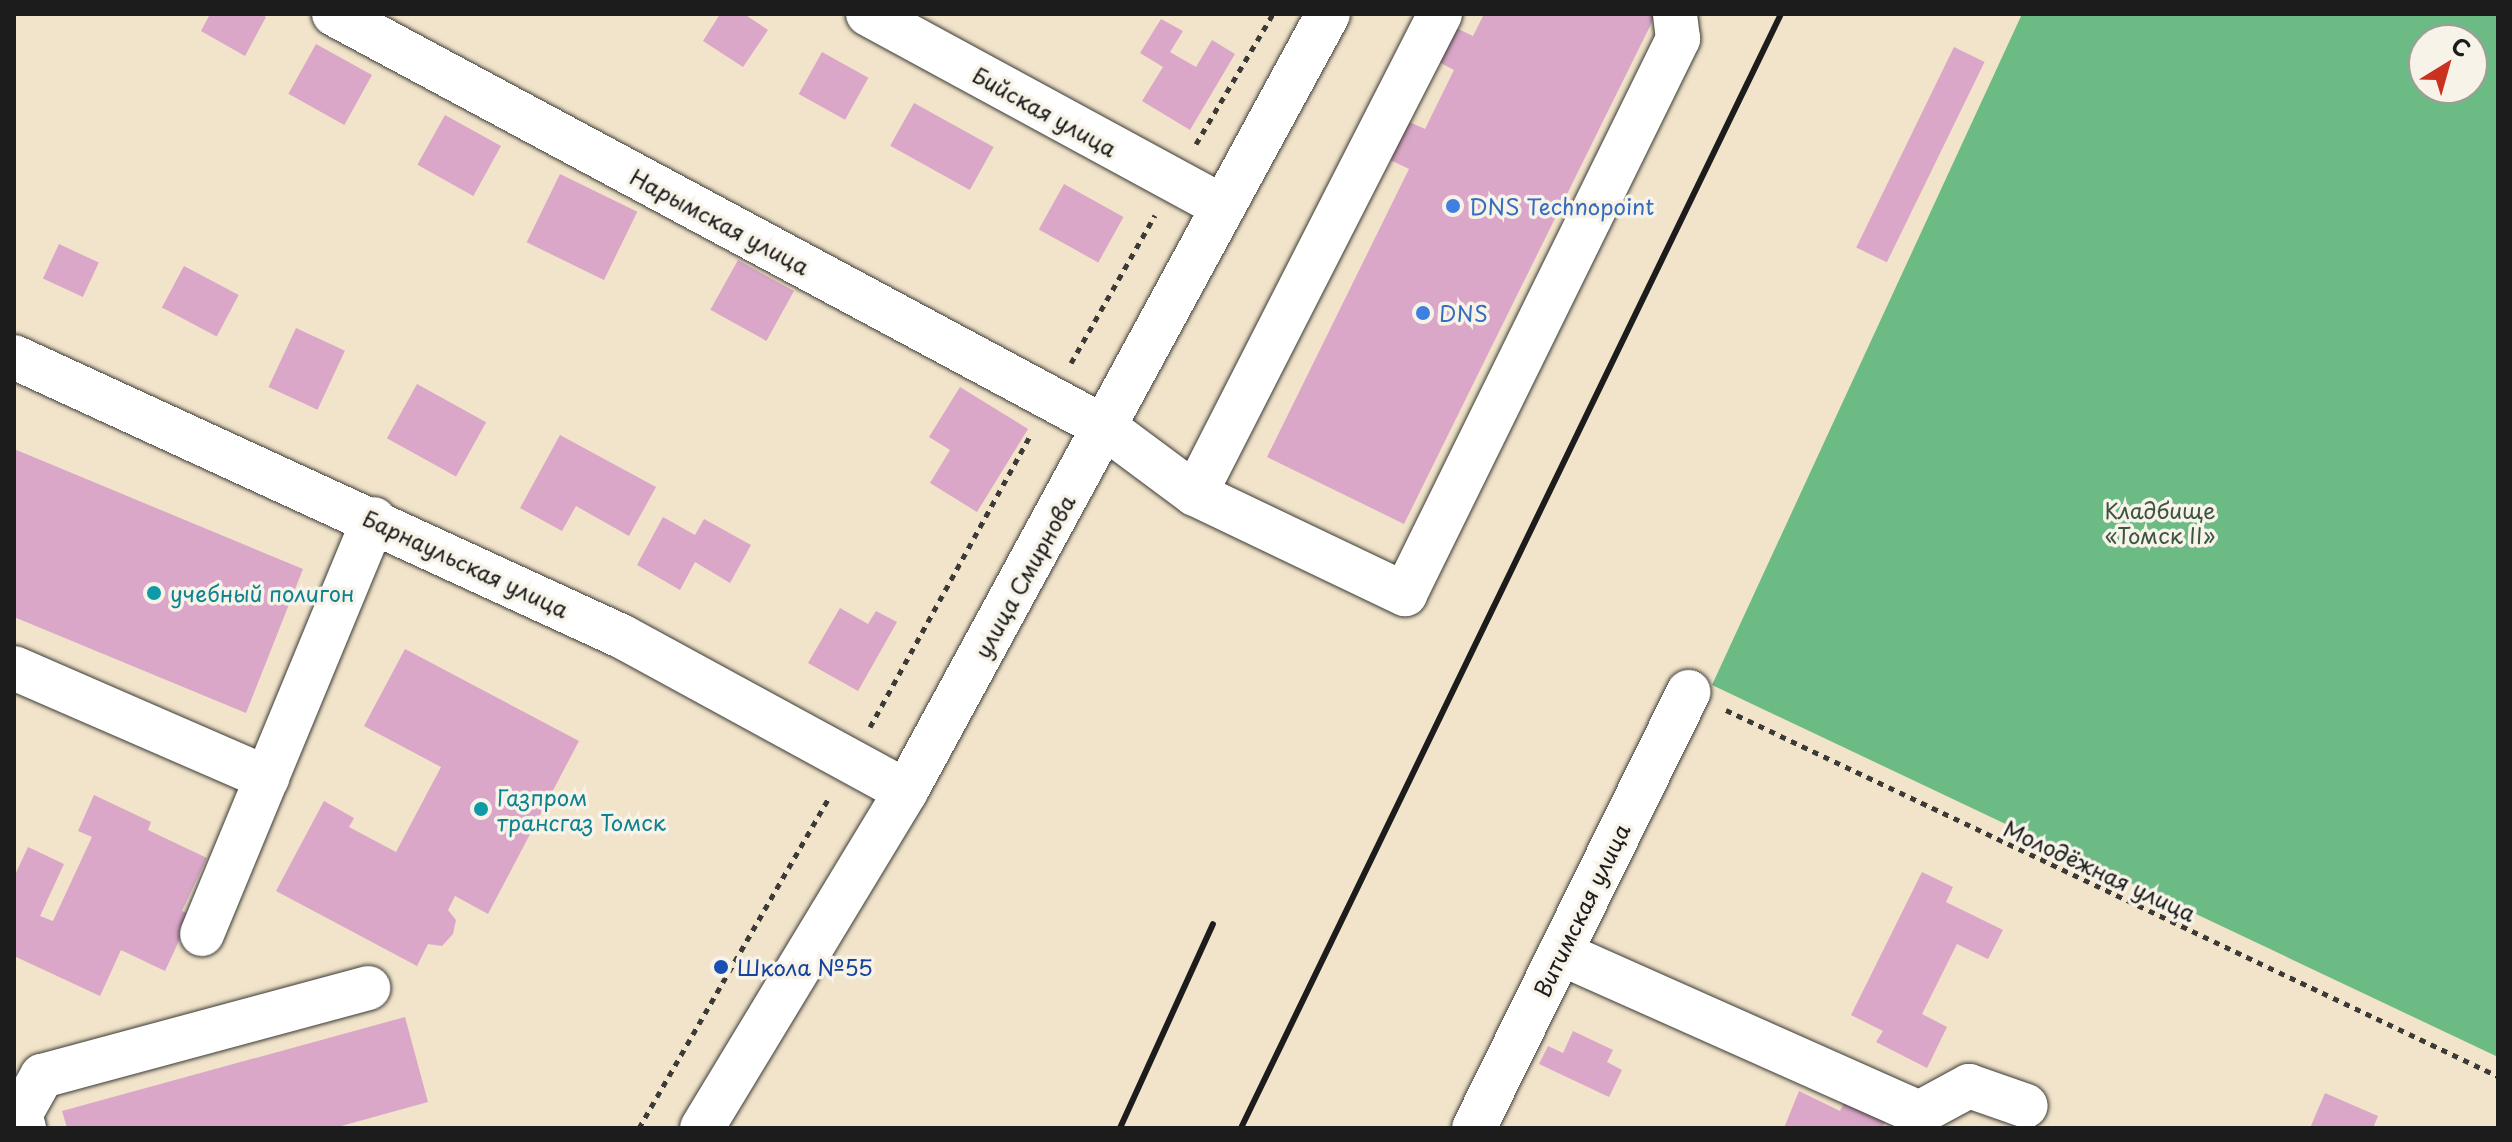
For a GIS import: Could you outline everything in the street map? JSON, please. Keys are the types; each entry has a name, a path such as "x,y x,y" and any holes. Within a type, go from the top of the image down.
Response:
{"street":[{"name":"Нарымская улица","path":"334,14 1106,428 1195,494 1405,594 1678,39 1675,14"},
{"name":"Бийская улица","path":"868,14 1223,207"},
{"name":"улица Смирнова","path":"702,1128 906,791 1106,428 1328,14"},
{"path":"1195,494 1440,14"},
{"name":"Барнаульская улица","path":"14,357 374,519 623,637 906,791"},
{"path":"202,934 374,519"},
{"path":"14,668 267,778"},
{"name":"Витимская улица","path":"1474,1128 1689,692"},
{"path":"1560,953 1919,1113 1969,1086 2026,1106"},
{"path":"24,1128 20,1115 42,1076 368,988"}],"path":[{"name":"Молодёжная улица","path":"1689,692 2498,1076"},
{"path":"639,1128 851,761"}],"green space":[{"name":"Кладбище «Томск II»","path":"2022,14 2498,14 2498,1057 1712,685"}],"building":[{"path":"210,14 260,14 266,17 245,56 201,31"},
{"path":"720,14 744,14 768,30 743,67 703,41"},
{"name":"DNS","path":"1484,14 1656,14 1404,524 1267,457 1409,169 1386,158 1405,120 1425,129 1454,70 1437,61 1454,27 1473,36"},
{"path":"1161,19 1183,31 1170,52 1196,67 1212,40 1235,54 1190,130 1142,101 1163,67 1140,53"},
{"path":"316,44 372,75 344,125 288,94"},
{"path":"1954,47 1985,62 1887,262 1856,247"},
{"path":"822,52 868,78 845,120 799,94"},
{"path":"914,103 994,147 970,190 890,146"},
{"path":"445,115 501,146 473,196 417,165"},
{"path":"560,174 637,212 604,280 527,242"},
{"path":"1064,184 1123,217 1098,262 1039,229"},
{"path":"59,244 99,263 83,297 43,278"},
{"path":"738,260 794,291 766,341 710,310"},
{"path":"184,266 239,295 217,337 162,307"},
{"path":"296,328 345,351 317,410 269,387"},
{"path":"417,384 486,422 456,477 387,438"},
{"path":"960,387 1028,429 977,512 930,483 950,450 929,437"},
{"path":"560,435 656,487 629,536 576,506 562,531 520,508"},
{"name":"учебный полигон","path":"14,449 303,569 246,713 14,617"},
{"path":"663,517 695,535 704,519 751,545 730,583 695,562 680,590 637,565"},
{"path":"840,608 868,624 876,611 897,622 858,691 808,663"},
{"name":"Газпром трансгаз Томск","path":"405,649 579,741 488,914 455,896 448,910 456,920 453,934 442,946 428,944 417,966 276,891 324,801 354,818 349,827 396,852 441,767 364,726"},
{"path":"94,795 151,822 148,830 207,858 182,911 191,915 165,971 121,950 100,996 14,956 14,877 28,847 64,864 40,916 53,921 92,837 78,831"},
{"path":"1922,872 1953,887 1946,902 2003,930 1988,959 1957,944 1922,1014 1947,1027 1927,1068 1876,1042 1883,1031 1851,1015"},
{"path":"405,1017 428,1102 334,1128 67,1128 62,1111"},
{"path":"1573,1031 1613,1050 1607,1062 1622,1070 1609,1097 1539,1064 1548,1046 1563,1053"},
{"path":"1799,1091 1840,1111 1845,1101 1886,1121 1882,1128 1784,1128"},
{"path":"2325,1093 2378,1116 2373,1128 2310,1128"}],"railway":[{"path":"1241,1128 1781,14"},
{"path":"1120,1128 1213,924"}],"place":[{"name":"DNS Technopoint","path":"1453,206"},
{"name":"DNS","path":"1423,313"},
{"name":"учебный полигон","path":"154,593"},
{"name":"Газпром трансгаз Томск","path":"481,809"},
{"name":"Школа №55","path":"721,967"}]}
